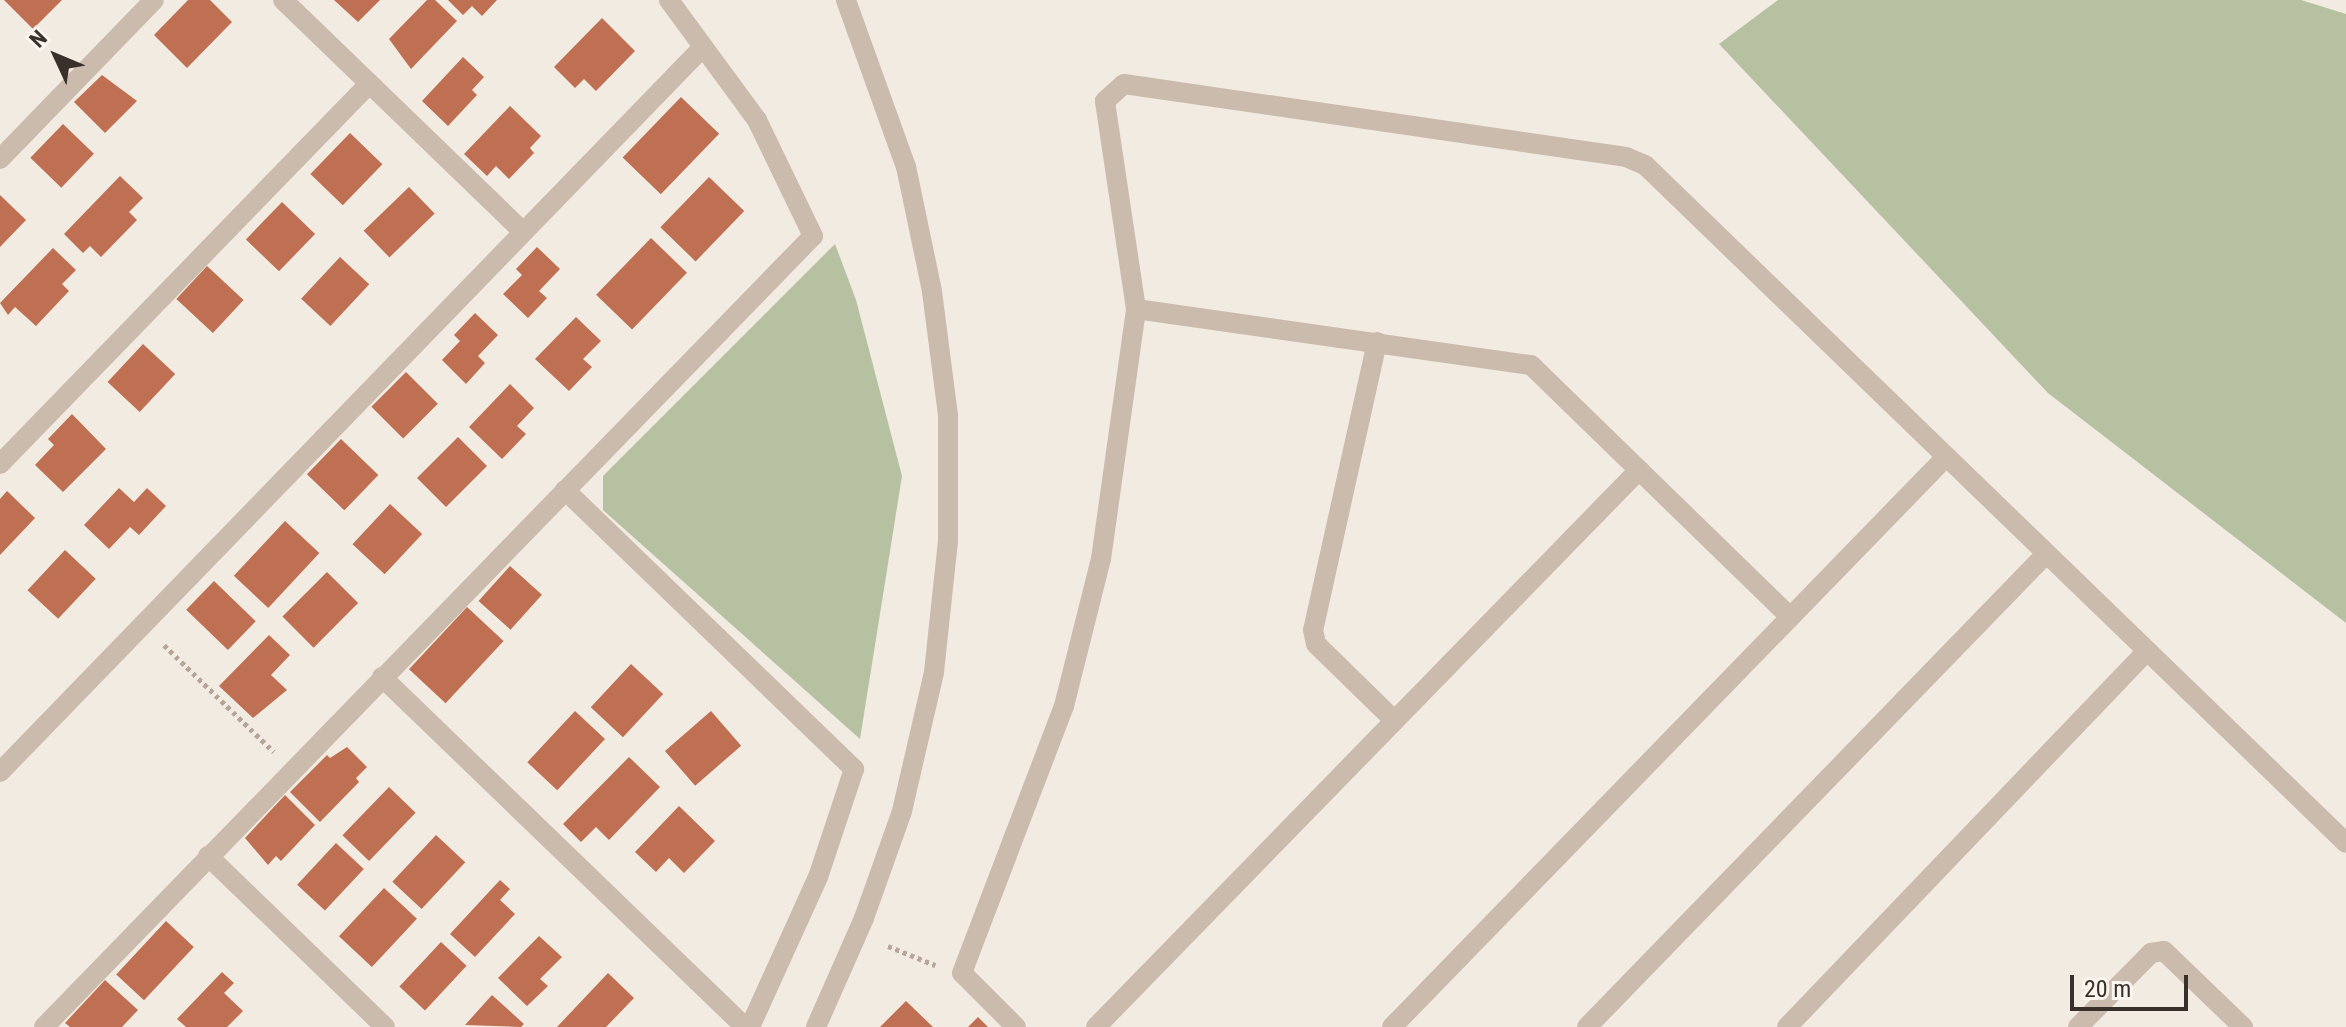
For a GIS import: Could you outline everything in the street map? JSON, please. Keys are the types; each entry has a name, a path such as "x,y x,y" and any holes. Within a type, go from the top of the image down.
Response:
{"street":[{"path":"0,159 154,0"},
{"path":"283,0 523,232"},
{"path":"44,1027 813,236 757,120 669,0"},
{"path":"816,1027 864,918 902,811 934,672 948,541 948,415 932,291 906,167 846,0"},
{"path":"0,772 702,48"},
{"path":"0,464 369,84"},
{"path":"1016,1027 962,973 1064,706 1091,608 1136,309 1105,101 1124,84 1626,157 1645,165 2346,843"},
{"path":"1136,309 1531,365 1789,616"},
{"path":"1377,342 1313,630 1316,644 1395,721"},
{"path":"1392,1027 1946,457"},
{"path":"1096,1027 1639,470"},
{"path":"382,677 747,1027 818,877 854,769 565,490"},
{"path":"1587,1027 2045,555"},
{"path":"1787,1027 2146,652"},
{"path":"208,856 385,1027"},
{"path":"2078,1027 2151,953 2164,951 2243,1027"}],"path":[{"path":"143,624 292,769"},
{"path":"888,946 962,973"}],"green space":[{"path":"1778,0 2301,0 2346,14 2346,623 2048,393 1719,44"},
{"path":"835,244 856,300 902,476 860,739 603,510 603,476"}],"building":[{"path":"4,0 62,0 33,29"},
{"path":"188,0 210,0 232,22 187,68 154,35"},
{"path":"334,0 380,0 358,22"},
{"path":"427,0 435,0 457,21 411,69 389,39"},
{"path":"448,0 497,0 482,16 472,6 463,15"},
{"path":"602,18 635,51 596,91 584,79 575,88 554,67"},
{"path":"463,57 484,77 472,90 477,95 448,126 422,101"},
{"path":"102,75 137,101 105,133 74,102"},
{"path":"681,97 719,134 661,194 623,157"},
{"path":"510,106 541,136 530,148 534,153 509,179 496,166 487,176 464,154"},
{"path":"63,124 94,154 61,188 30,158"},
{"path":"350,133 382,164 343,205 310,174"},
{"path":"120,176 143,198 129,212 137,220 101,257 90,246 83,253 64,234"},
{"path":"709,177 744,211 696,261 660,227"},
{"path":"409,187 435,214 389,257 364,231"},
{"path":"0,195 26,220 0,247"},
{"path":"282,202 315,234 279,271 246,239"},
{"path":"651,238 687,273 632,330 596,295"},
{"path":"537,247 560,269 539,291 547,298 528,318 503,294 522,275 516,269"},
{"path":"53,248 76,270 62,284 69,291 36,326 15,307 8,315 0,303"},
{"path":"340,257 369,284 330,326 301,299"},
{"path":"207,266 244,300 213,333 176,299"},
{"path":"475,313 498,335 478,356 485,363 466,384 442,360 460,341 454,335"},
{"path":"576,317 601,341 583,359 592,367 569,391 535,359"},
{"path":"143,344 175,374 140,412 108,382"},
{"path":"406,372 438,404 403,438 371,407"},
{"path":"510,384 534,408 517,426 526,434 502,459 469,427"},
{"path":"72,414 106,449 63,492 35,465 54,445 48,439"},
{"path":"458,437 487,466 446,507 417,478"},
{"path":"341,439 378,475 344,510 307,474"},
{"path":"119,488 134,502 147,488 166,506 139,535 130,527 109,549 84,525"},
{"path":"7,491 35,518 0,555 0,499"},
{"path":"390,504 422,534 385,574 352,544"},
{"path":"285,521 319,553 268,608 234,576"},
{"path":"65,550 96,579 58,619 27,590"},
{"path":"510,566 542,595 511,630 479,601"},
{"path":"327,572 358,603 314,648 282,617"},
{"path":"214,581 256,621 228,650 186,610"},
{"path":"467,607 504,641 446,703 409,669"},
{"path":"269,635 290,655 271,675 287,690 253,718 219,686"},
{"path":"631,664 663,694 623,737 591,707"},
{"path":"575,711 605,739 557,790 527,762"},
{"path":"711,711 741,746 695,786 665,751"},
{"path":"347,747 367,767 356,778 359,782 320,822 290,792 327,755 330,758"},
{"path":"629,757 660,787 609,840 596,827 581,842 563,824"},
{"path":"389,787 416,813 369,861 342,835"},
{"path":"285,795 315,825 281,861 276,856 268,865 245,838"},
{"path":"679,806 715,841 684,873 669,858 656,872 635,852"},
{"path":"436,835 465,862 422,909 392,882"},
{"path":"336,843 364,869 325,911 297,885"},
{"path":"500,880 510,889 500,900 515,914 475,957 450,934"},
{"path":"384,888 417,919 372,967 339,936"},
{"path":"166,921 194,947 144,1000 116,974"},
{"path":"539,936 562,957 540,979 548,986 527,1006 498,978"},
{"path":"441,942 467,966 425,1010 399,987"},
{"path":"222,972 234,983 224,993 243,1011 227,1027 186,1027 177,1019"},
{"path":"608,973 634,998 606,1027 557,1027"},
{"path":"105,980 138,1010 122,1027 70,1027 65,1023"},
{"path":"492,995 524,1024 521,1027 465,1025"},
{"path":"906,1001 933,1027 880,1027"},
{"path":"978,1017 988,1027 968,1027"}]}
